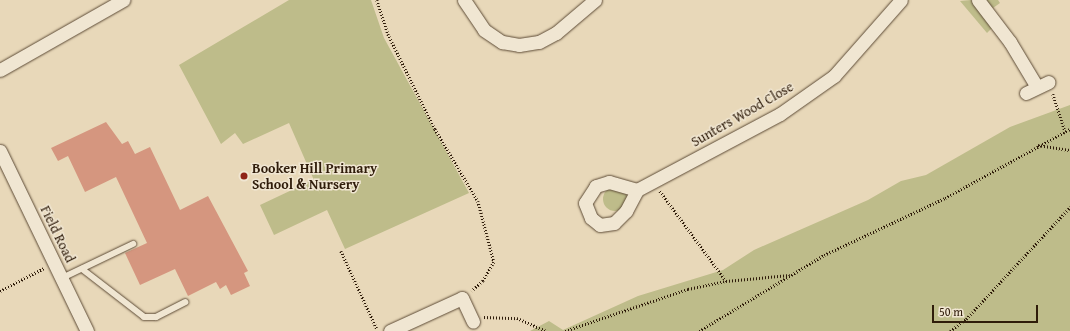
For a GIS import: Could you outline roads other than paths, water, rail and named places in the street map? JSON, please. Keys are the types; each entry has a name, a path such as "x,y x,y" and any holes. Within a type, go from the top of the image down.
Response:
{"street":[{"path":"0,70 123,0"},
{"path":"464,0 484,30 502,42 519,45 539,42 556,33 595,0"},
{"name":"Sunters Wood Close","path":"637,190 780,114 834,76 901,0"},
{"path":"978,0 1010,42 1037,87"},
{"name":"Field Road","path":"0,151 87,331"},
{"path":"390,331 462,298 473,322"}],"lane":[{"path":"62,278 133,244"},
{"path":"82,269 144,318 156,317 186,302"}],"place":[{"name":"Booker Hill Primary School & Nursery","path":"244,176"}]}
